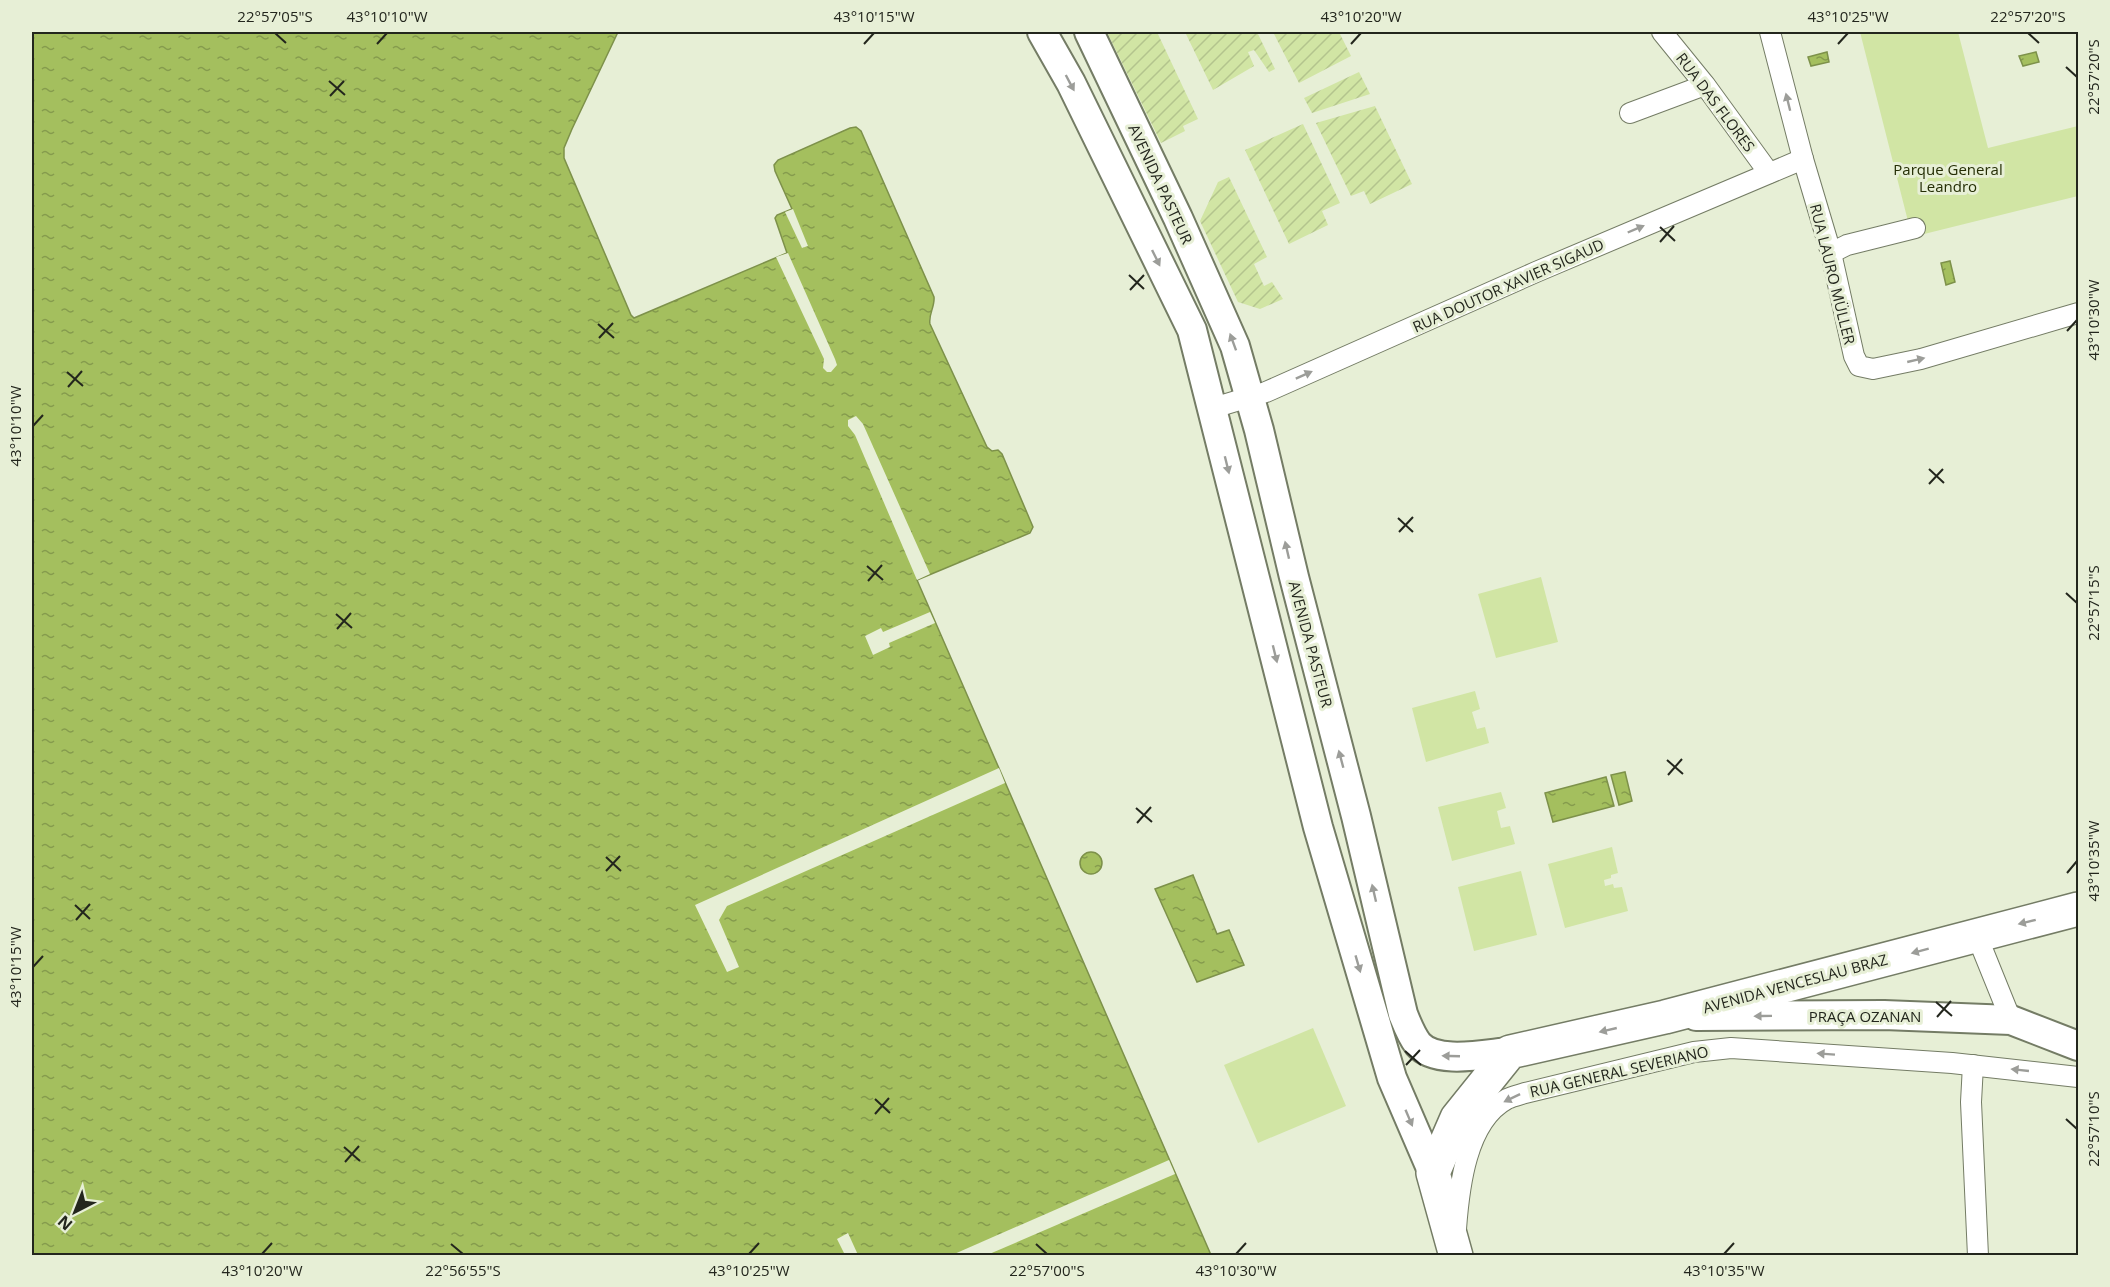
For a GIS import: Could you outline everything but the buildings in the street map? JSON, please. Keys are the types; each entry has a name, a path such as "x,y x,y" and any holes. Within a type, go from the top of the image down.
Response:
{"highway":[{"name":"AVENIDA VENCESLAU BRAZ","path":"1509,1052 1665,1017 2079,909"},
{"path":"1455,1254 1433,1173 1457,1118 1509,1052"}],"street":[{"path":"1042,32 1071,83 1192,330 1318,827 1392,1078 1433,1173"},
{"name":"AVENIDA PASTEUR","path":"1089,32 1230,332 1250,398 1356,816 1403,1014 1419,1045 1431,1053 1467,1056 1509,1052"},
{"name":"RUA DAS FLORES","path":"1662,32 1706,85 1769,173"},
{"name":"RUA LAURO MÜLLER","path":"1770,32 1803,159 1831,253 1854,356 1859,366 1873,369 1922,359 2079,313"},
{"path":"1630,113 1706,85"},
{"name":"RUA DOUTOR XAVIER SIGAUD","path":"1213,408 1250,398 1536,272 1803,159"},
{"path":"1831,253 1847,245 1915,228"},
{"path":"1318,827 1356,816"},
{"path":"1977,936 2011,1020 2079,1046"},
{"name":"PRAÇA OZANAN","path":"1665,1017 1884,1014 2011,1020"},
{"name":"RUA GENERAL SEVERIANO","path":"1455,1254 1459,1191 1467,1160 1479,1131 1489,1115 1506,1100 1525,1093 1694,1052 1721,1048 1973,1065 2079,1077"},
{"path":"1973,1065 1971,1102 1978,1256"}],"green space":[{"path":"1107,32 1157,32 1198,119 1183,126 1185,131 1161,143"},
{"path":"1185,32 1257,32 1275,69 1269,72 1254,50 1248,52 1254,66 1213,90"},
{"path":"1273,32 1339,32 1351,56 1299,83"},
{"name":"Parque General Leandro","path":"1860,32 1958,32 1988,148 2078,126 2078,196 1912,237"},
{"path":"1359,72 1370,94 1312,113 1304,98"},
{"path":"1375,106 1412,184 1370,204 1364,191 1351,196 1316,123"},
{"path":"1303,124 1340,203 1322,211 1328,225 1289,244 1245,150"},
{"path":"1229,177 1267,257 1254,264 1264,286 1272,282 1283,299 1260,309 1238,302 1200,221 1218,182"},
{"path":"1541,577 1558,642 1496,658 1478,594"},
{"path":"1475,691 1480,709 1472,712 1477,729 1485,727 1489,743 1426,762 1412,708"},
{"path":"1501,792 1506,808 1497,811 1501,828 1510,826 1515,844 1452,861 1438,807"},
{"path":"1612,847 1618,873 1604,880 1605,886 1613,884 1614,888 1622,887 1628,911 1565,928 1548,864"},
{"path":"1521,871 1537,935 1474,951 1458,887"},
{"path":"1313,1028 1346,1106 1258,1143 1224,1065"}],"water":[{"path":"32,32 618,32 572,129 564,148 564,158 634,318 787,253 775,218 792,209 774,165 778,160 850,128 856,127 861,131 934,297 930,324 987,447 992,451 998,450 1002,454 1033,527 1030,533 917,580 1211,1255 32,1255"},
{"path":"1827,52 1829,62 1811,66 1808,57"},
{"path":"2036,52 2039,62 2023,66 2019,56"},
{"path":"1950,261 1955,282 1946,285 1941,263"},
{"path":"1625,772 1632,801 1619,805 1611,775"},
{"path":"1606,777 1614,806 1553,822 1545,793"},
{"path":"1091,852 1099,855 1102,863 1099,871 1091,874 1083,871 1080,863 1083,855"},
{"path":"1193,875 1217,934 1229,930 1244,965 1197,982 1155,889"}],"pier":[{"path":"793,209 808,246 802,248 785,212"},
{"path":"788,253 835,359 837,365 831,372 823,368 824,359 776,257"},
{"path":"856,416 863,424 930,574 917,580 855,435 848,426 848,420"},
{"path":"930,612 935,623 889,643 890,647 873,655 865,636 881,628 883,632"},
{"path":"999,768 1005,783 727,906 719,920 739,967 727,972 695,905"},
{"path":"1169,1160 1175,1174 987,1255 952,1255"},
{"path":"848,1233 858,1255 845,1255 837,1239"}]}
